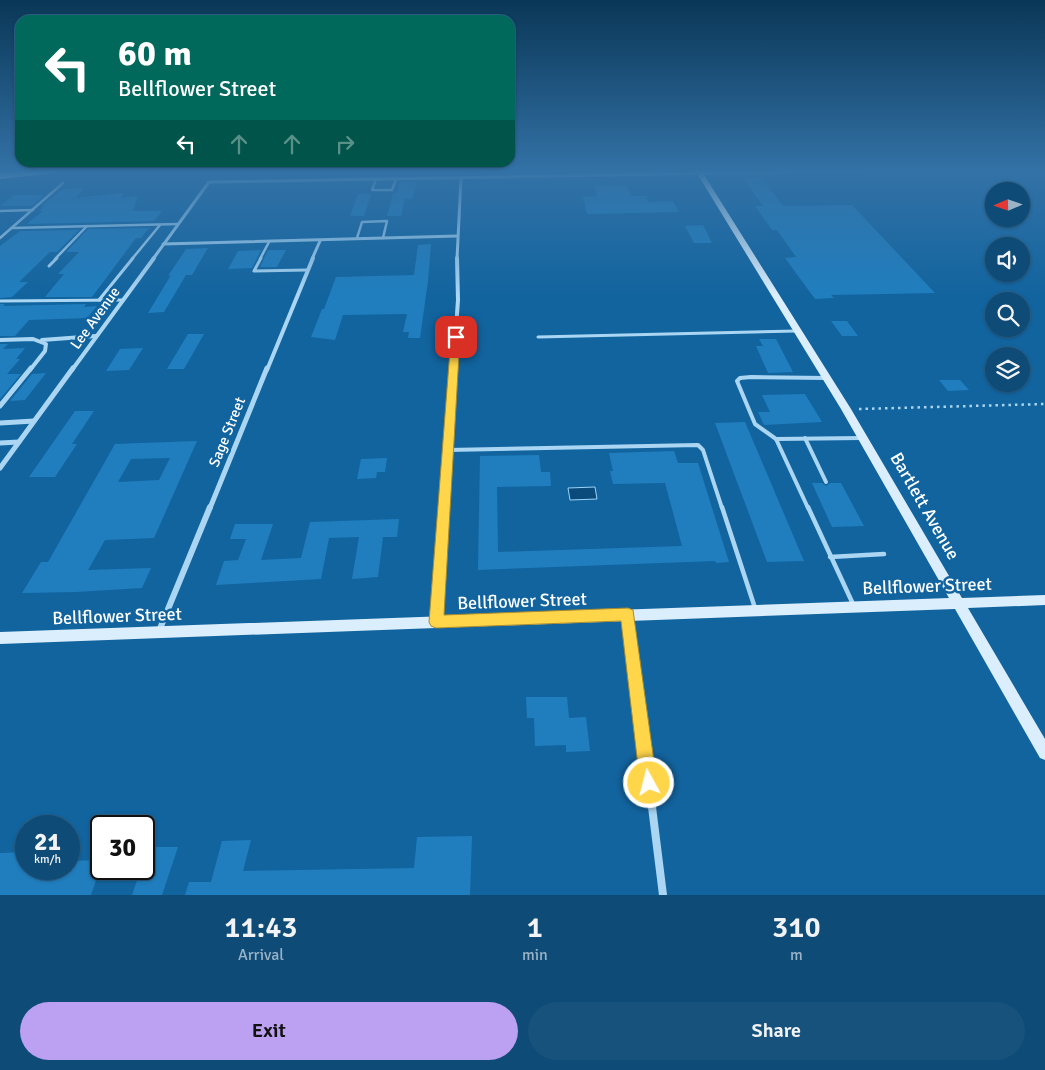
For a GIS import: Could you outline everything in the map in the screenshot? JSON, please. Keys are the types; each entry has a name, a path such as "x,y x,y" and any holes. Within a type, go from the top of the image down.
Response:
{"street":[{"name":"Lee Avenue","path":"0,468 187,212"},
{"path":"436,622 458,300 459,212"},
{"name":"Bartlett Avenue","path":"724,212 828,378 960,603 1045,753"},
{"path":"163,244 320,242 357,238 457,236"},
{"name":"Sage Street","path":"158,632 320,242"},
{"path":"0,340 40,340 96,336"},
{"path":"0,406 45,351 46,344 40,340"},
{"path":"0,422 34,421"},
{"path":"0,443 19,442"},
{"name":"Bellflower Street","path":"0,638 1045,600"},
{"path":"628,615 663,895"}],"lane":[{"path":"0,238 31,212"},
{"path":"357,238 362,222 387,221 383,238"},
{"path":"12,228 178,224"},
{"path":"99,300 160,225"},
{"path":"49,266 87,226"},
{"path":"269,242 254,270 308,270"},
{"path":"0,301 123,300"},
{"path":"538,337 799,331"},
{"path":"828,378 752,377 740,378 737,381 755,424 776,438 854,606"},
{"path":"776,438 863,438"},
{"path":"805,438 826,482"},
{"path":"448,450 689,444 698,446 703,450 756,610"},
{"path":"830,557 884,554"}],"path":[{"path":"846,409 1045,404"}],"water":[{"path":"595,487 597,499 570,500 568,488"}],"building":[{"path":"42,212 161,212 154,221 27,224"},
{"path":"352,212 365,212 364,216 350,216"},
{"path":"388,212 402,212 401,216 387,216"},
{"path":"586,212 679,212 587,214"},
{"path":"759,212 858,212 935,293 831,295 834,298 815,299 785,258 796,257 777,230 772,230"},
{"path":"703,225 712,243 694,243 685,226"},
{"path":"149,228 141,238 136,238 92,297 45,297 64,274 58,274 79,252 66,252 88,229"},
{"path":"79,230 57,252 50,252 19,282 28,282 12,297 0,298 0,246 20,231"},
{"path":"431,244 420,338 408,338 409,332 403,332 407,314 343,315 335,340 311,337 336,277 414,275 418,245"},
{"path":"208,248 192,275 186,275 164,312 148,313 171,275 168,276 186,249"},
{"path":"261,250 252,268 228,269 238,251"},
{"path":"268,250 286,250 277,267 260,267"},
{"path":"0,304 5,304 3,306 86,304 84,307 97,306 87,318 29,320 15,336 0,336"},
{"path":"831,321 847,321 858,336 842,336"},
{"path":"188,334 204,334 184,369 167,369"},
{"path":"759,339 776,339 793,372 768,373 756,346 763,346"},
{"path":"0,344 8,344 3,349 25,348 16,359 20,359 7,374 21,374 0,399"},
{"path":"143,348 129,370 106,371 120,349"},
{"path":"46,373 25,400 10,401 32,374"},
{"path":"939,380 960,380 969,390 948,391"},
{"path":"805,394 822,422 764,425 758,412 770,412 762,395"},
{"path":"75,411 94,411 72,444 77,444 55,477 29,477"},
{"path":"745,422 804,561 767,562 715,423"},
{"path":"197,441 154,538 105,540 88,570 151,568 142,588 22,593 41,562 48,562 115,444","holes":["170,458 159,480 118,482 131,459"]},
{"path":"674,451 678,463 698,463 729,562 478,570 480,456 539,455 541,472 550,472 551,486 497,487 498,552 682,546 665,483 613,484 610,471 613,471 609,453"},
{"path":"387,458 385,472 377,472 376,478 357,479 361,459"},
{"path":"812,483 822,483 826,486 830,483 841,483 864,526 832,527"},
{"path":"399,519 397,537 383,537 378,577 352,579 359,537 329,538 321,579 216,585 224,561 238,560 246,539 230,539 235,524 273,524 261,560 301,558 310,522"},
{"path":"526,697 567,697 569,718 586,717 590,751 566,752 566,745 535,746 534,718 527,718"},
{"path":"472,836 470,895 185,895 189,882 211,882 222,841 251,840 243,871 414,868 417,837"},
{"path":"155,847 178,847 162,895 132,895 137,880 155,880"},
{"path":"15,852 15,880 80,880 80,861 90,860 90,880 96,880 91,895 0,895 0,853"}],"route":[{"path":"456,337 436,622 628,615 649,783"}]}
